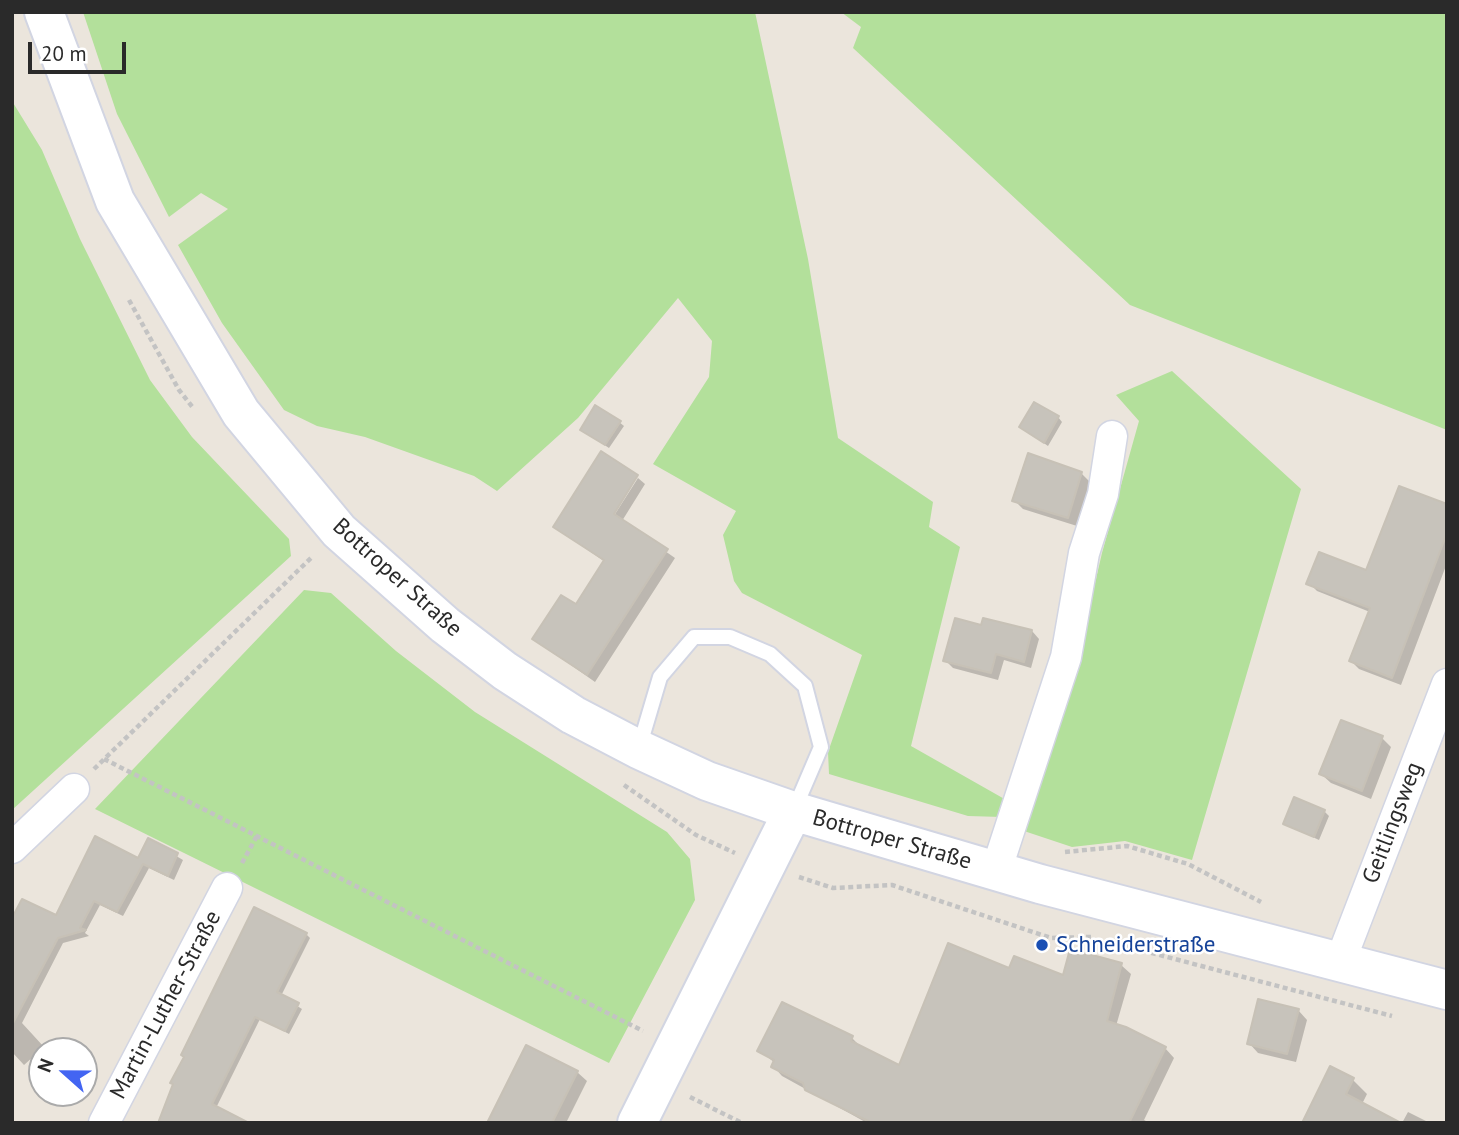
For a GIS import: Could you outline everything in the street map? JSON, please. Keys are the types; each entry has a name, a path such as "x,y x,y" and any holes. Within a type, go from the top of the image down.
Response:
{"main road":[{"name":"Bottroper Straße","path":"44,12 116,201 241,413 339,531 445,625 505,671 573,715 638,749 707,781 793,811 996,871 1447,990"},
{"path":"637,1123 793,811"}],"street":[{"name":"Bottroper Straße","path":"996,871 1066,657 1084,553 1103,494 1112,436"},
{"name":"Geitlingsweg","path":"1340,962 1447,684"},
{"path":"12,848 74,789"},
{"name":"Martin-Luther-Straße","path":"104,1123 227,888"}],"lane":[{"path":"638,749 660,677 694,637 730,637 770,654 805,686 821,747 793,811"}],"path":[{"path":"339,531 104,758 676,1048"},
{"path":"1063,852 1127,846 1188,864 1273,906"},
{"path":"659,1081 742,1123"}],"green space":[{"path":"83,12 755,12 808,259 838,438 933,502 929,527 960,547 911,746 1008,801 1002,817 968,816 829,774 828,752 862,655 742,593 734,581 723,535 736,511 653,464 709,377 712,341 678,298 578,418 497,491 474,476 365,437 317,426 284,410 222,323 178,245 228,209 201,193 169,217 117,114"},
{"path":"841,12 1447,12 1447,430 1130,305 853,48 861,27"},
{"path":"12,101 42,150 80,239 150,380 192,437 289,539 291,556 12,810"},
{"path":"1172,371 1301,489 1192,860 1125,841 1072,847 1021,830 1078,657 1102,553 1139,421 1116,395"},
{"path":"304,590 331,593 396,651 475,712 667,832 690,859 695,900 609,1063 95,809"}],"building":[{"path":"1034,402 1059,416 1044,443 1019,427"},
{"path":"595,405 621,421 605,445 580,430"},
{"path":"601,451 638,475 614,514 668,549 587,675 532,639 561,595 576,604 604,560 553,527"},
{"path":"1028,453 1082,472 1068,518 1012,501"},
{"path":"1399,486 1447,504 1447,533 1392,678 1349,661 1370,608 1306,584 1319,552 1366,570"},
{"path":"955,618 981,625 983,618 1032,630 1024,662 996,654 991,673 943,661"},
{"path":"1341,720 1383,736 1362,791 1319,774"},
{"path":"1294,797 1325,810 1314,837 1283,824"},
{"path":"95,836 138,858 148,838 178,853 168,876 143,864 117,912 94,901 80,928 86,930 58,938 12,1025 12,918 22,899 56,915"},
{"path":"254,907 307,933 277,992 299,1003 285,1031 255,1017 212,1104 249,1123 158,1123 173,1084 170,1083 184,1057 181,1055"},
{"path":"948,943 1009,968 1014,956 1063,975 1070,949 1122,963 1107,1021 1126,1027 1166,1047 1129,1123 872,1123 805,1090 803,1083 771,1067 774,1060 757,1051 782,1002 853,1036 851,1041 899,1065"},
{"path":"1258,999 1299,1009 1287,1054 1247,1044"},
{"path":"526,1045 578,1071 552,1123 487,1123"},
{"path":"1330,1066 1354,1078 1346,1094 1401,1123 1302,1123"}],"place":[{"name":"Schneiderstraße","path":"1042,945"}]}
